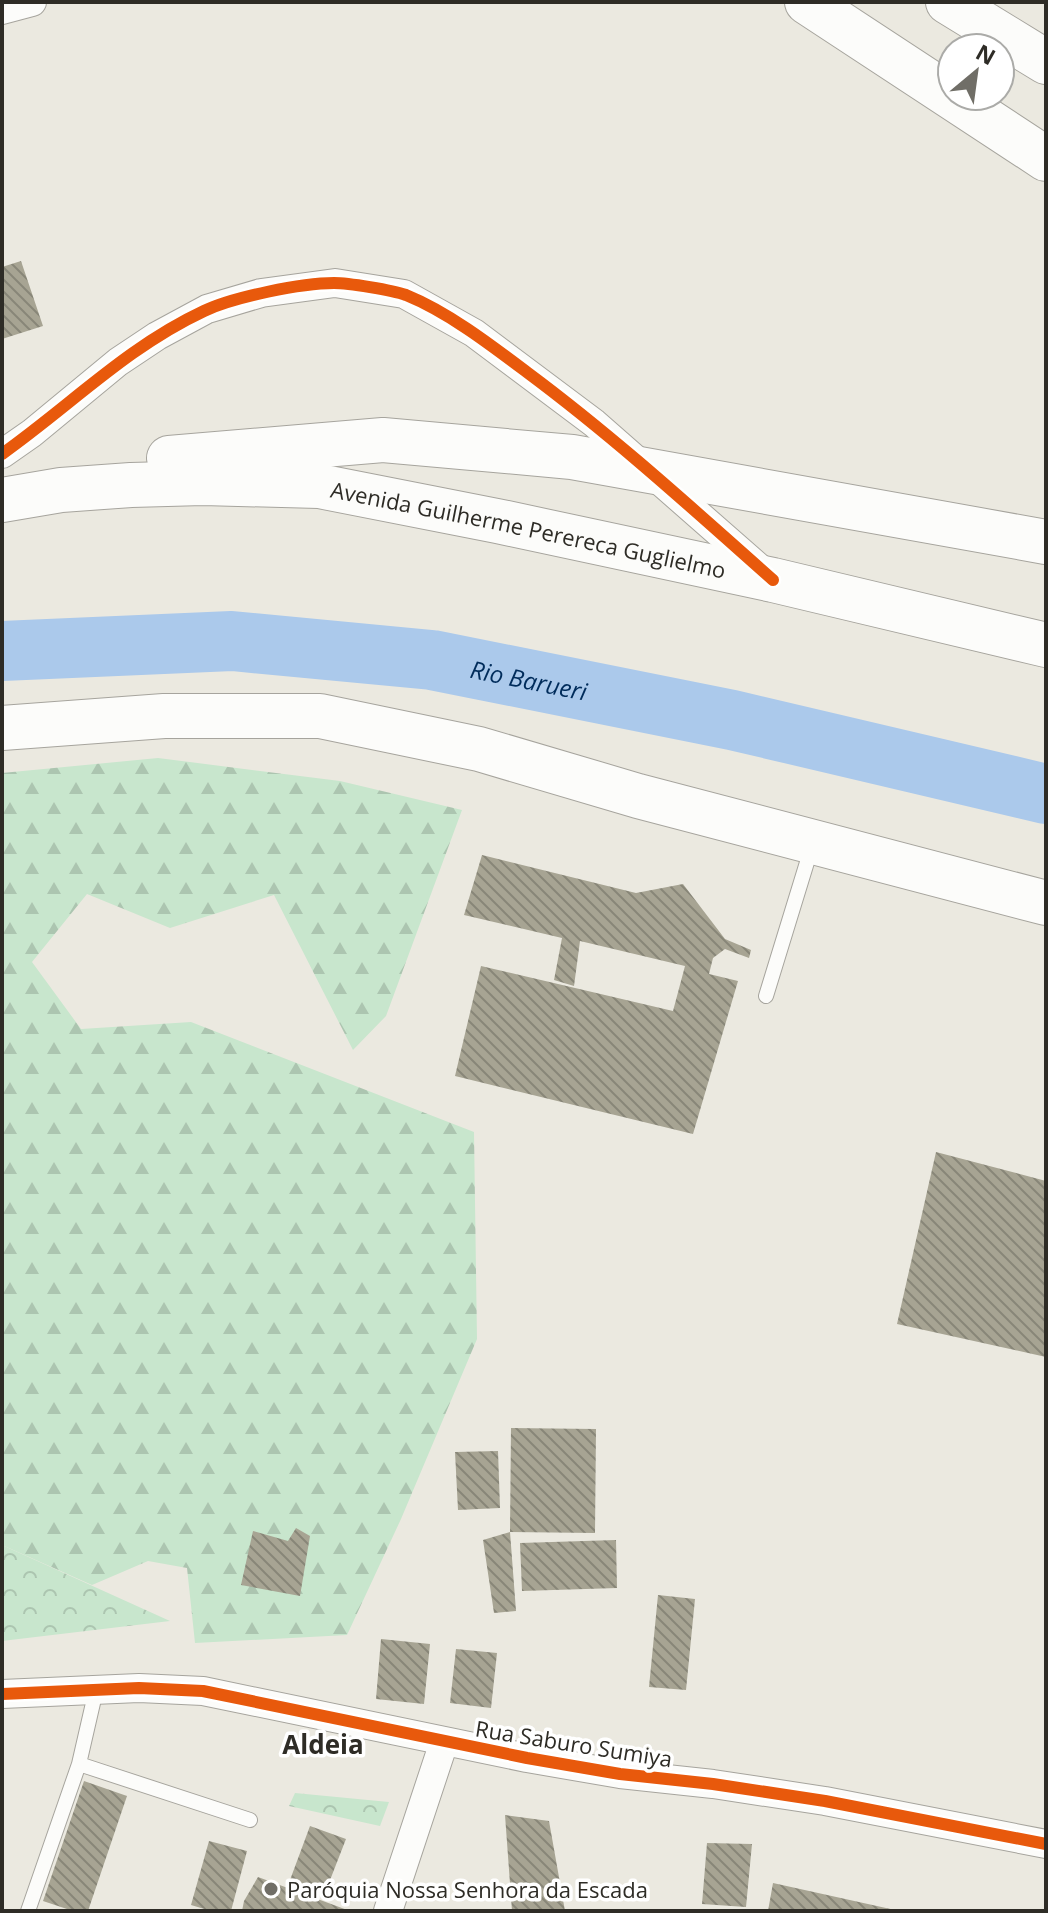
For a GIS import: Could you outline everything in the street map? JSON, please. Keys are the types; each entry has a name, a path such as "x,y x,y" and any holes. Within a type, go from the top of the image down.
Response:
{"main road":[{"path":"807,2 1046,159"},
{"path":"948,2 1046,62"},
{"path":"2,491 51,474 128,462 383,440 572,457 1046,542"},
{"name":"Avenida Guilherme Perereca Guglielmo","path":"2,500 61,490 131,485 319,486 773,580 1046,645"},
{"path":"2,728 164,716 320,716 479,749 638,796 1046,903"}],"street":[{"path":"2,10 32,2"},
{"path":"2,454 118,362 207,309 261,293 335,283 404,294 474,333 594,423 773,580"},
{"name":"Rua Saburo Sumiya","path":"2,1694 139,1688 203,1691 444,1742 620,1774 825,1801 1046,1844"},
{"path":"388,1911 444,1742"}],"lane":[{"path":"766,996 813,842"},
{"path":"28,1911 79,1764 96,1690"},
{"path":"79,1764 250,1820"}],"green space":[{"path":"158,758 340,781 462,810 386,1016 353,1050 274,895 170,928 87,894 32,962 81,1029 191,1022 474,1132 477,1339 401,1519 347,1635 195,1643 187,1568 148,1561 92,1585 2,1545 2,773"},
{"path":"2,1545 170,1621 2,1641"},
{"path":"295,1793 389,1802 380,1826 289,1806"}],"building":[{"path":"21,261 43,326 2,339 2,267"},
{"path":"482,855 636,893 683,884 725,939 751,950 749,958 725,949 713,958 709,974 738,981 693,1134 455,1076 481,966 673,1011 685,966 580,941 574,986 554,980 562,938 464,915"},
{"path":"936,1152 1046,1181 1046,1357 897,1324"},
{"path":"511,1428 596,1429 595,1533 510,1532"},
{"path":"498,1451 500,1508 458,1510 455,1452"},
{"path":"296,1528 310,1536 300,1596 241,1585 253,1531 288,1541"},
{"path":"510,1532 516,1611 494,1613 483,1540"},
{"path":"616,1540 617,1588 522,1591 520,1543"},
{"path":"658,1595 695,1599 686,1690 649,1687"},
{"path":"381,1639 430,1644 424,1704 376,1699"},
{"path":"456,1649 497,1653 491,1708 450,1703"},
{"path":"84,1781 127,1796 88,1911 73,1911 43,1901"},
{"path":"505,1815 549,1821 565,1911 512,1911"},
{"path":"310,1826 346,1839 325,1893 290,1880"},
{"path":"209,1841 247,1851 231,1911 211,1911 191,1905"},
{"path":"707,1843 752,1844 746,1907 702,1904"},
{"name":"Paróquia Nossa Senhora da Escada","path":"258,1877 350,1911 242,1911 244,1901"},
{"path":"773,1883 895,1910 895,1911 768,1911"}],"waterway":[{"name":"Rio Barueri","path":"2,651 232,641 432,660 732,720 1046,794"}],"cycle path":[{"path":"2,454 124,359 176,325 204,311 249,296 304,285 334,283 370,287 422,302 499,351 622,448 773,580"},
{"path":"2,1694 139,1688 203,1691 527,1758 620,1774 825,1801 1046,1844"}],"place":[{"name":"Paróquia Nossa Senhora da Escada","path":"271,1889"}],"district":[{"name":"Aldeia","path":"323,1744"}]}
